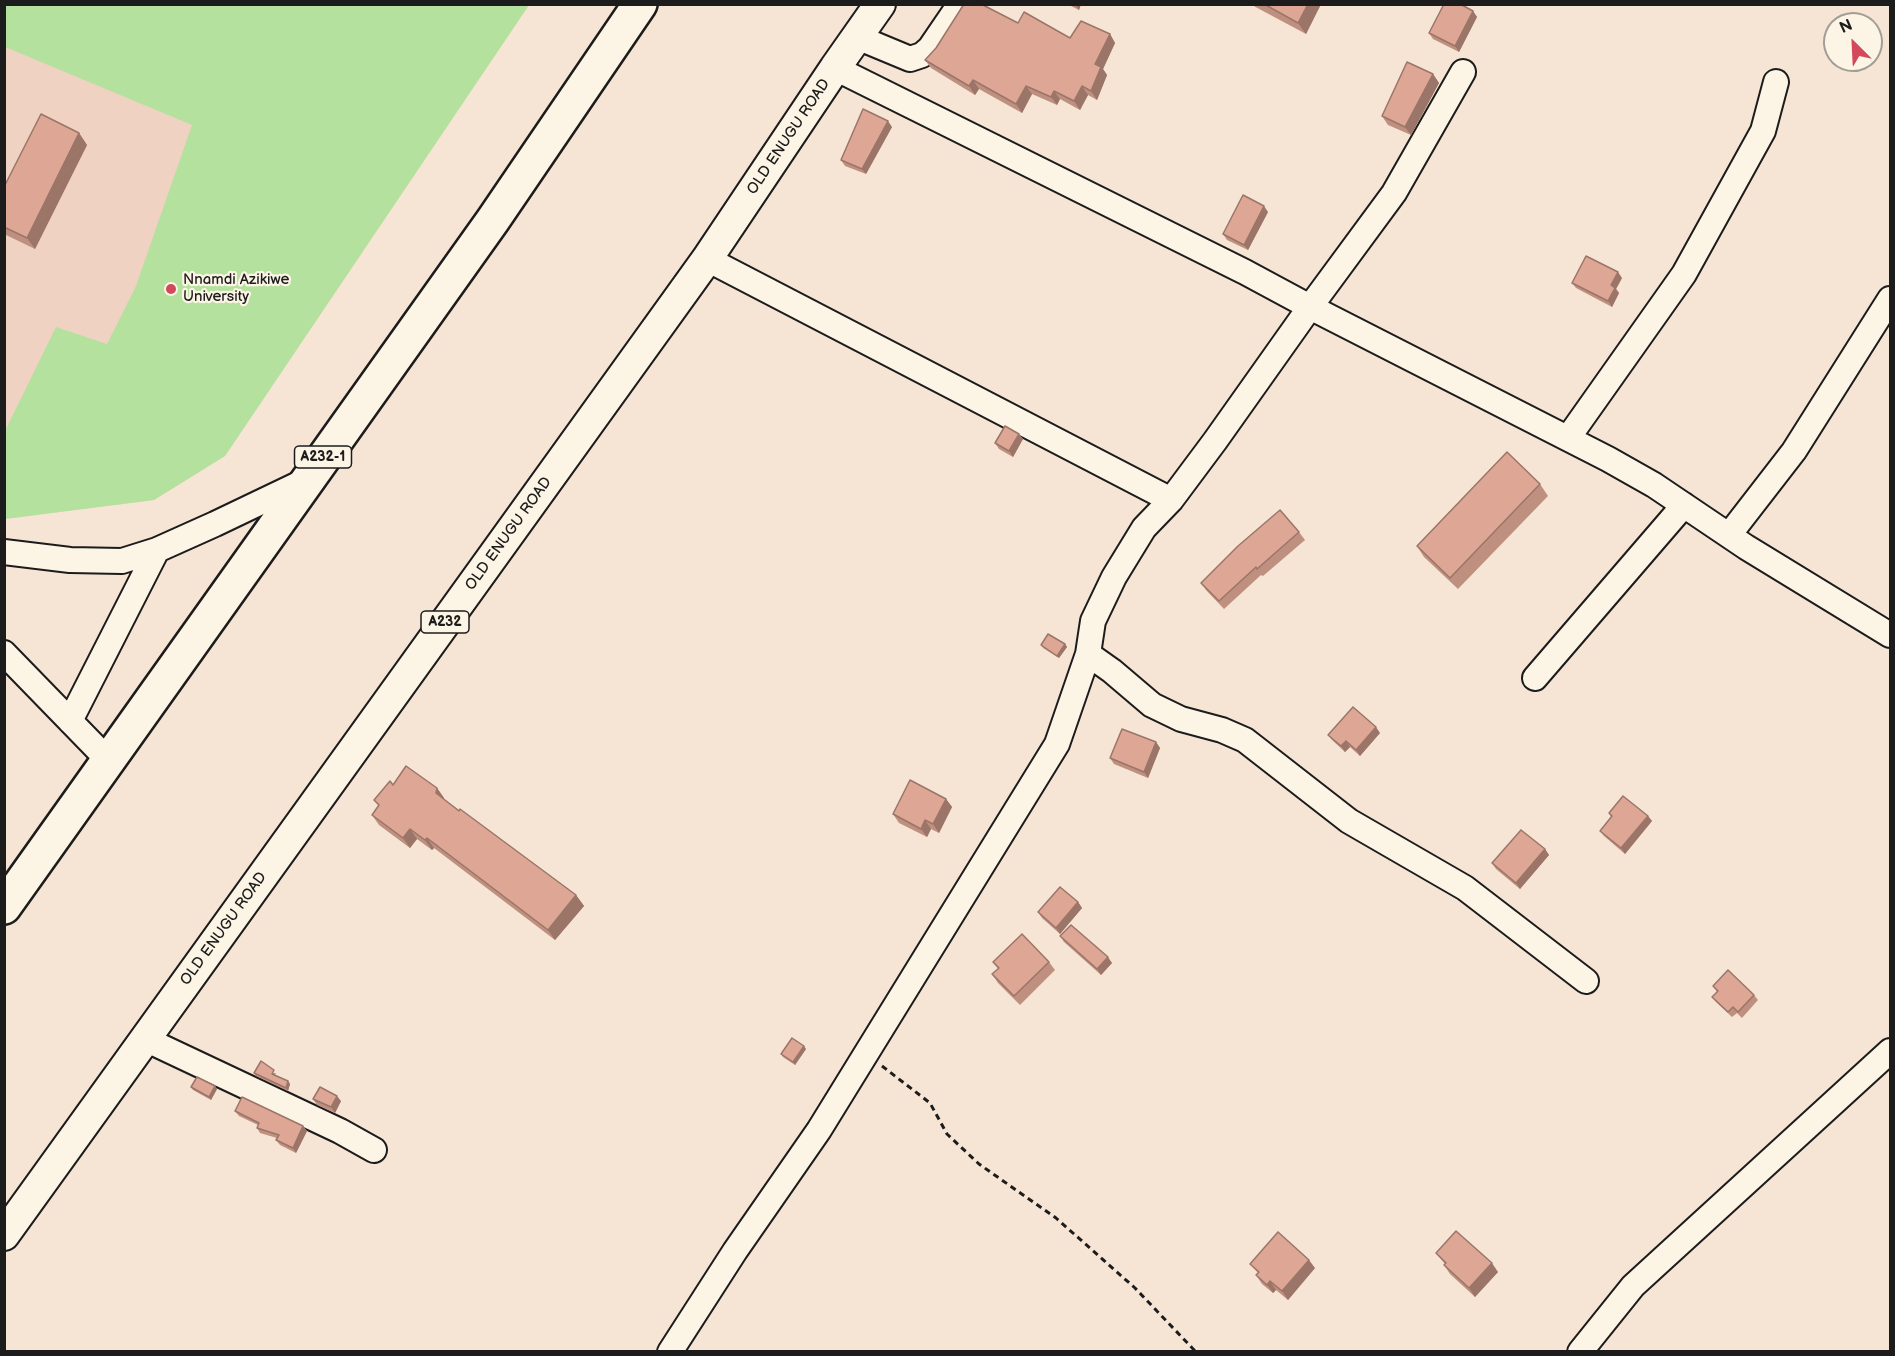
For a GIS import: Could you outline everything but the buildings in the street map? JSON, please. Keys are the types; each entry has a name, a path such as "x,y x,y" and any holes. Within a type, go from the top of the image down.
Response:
{"highway":[{"name":"A232-1","path":"4,907 493,220 640,4"}],"main road":[{"name":"OLD ENUGU ROAD","path":"4,1235 707,259 880,4"}],"street":[{"path":"857,37 910,59 930,48 960,4"},
{"path":"835,68 1245,272 1568,438 1626,469 1729,535 1887,624"},
{"path":"670,1352 735,1251 819,1130 1057,744 1088,654 1093,621 1114,577 1144,528 1171,500 1215,441 1394,192 1463,72"},
{"path":"1568,438 1684,274 1762,131 1776,82"},
{"path":"707,259 1171,500"},
{"path":"1729,535 1794,451 1890,299"},
{"path":"4,552 70,560 122,561 157,550 307,480"},
{"path":"1534,678 1684,506"},
{"path":"70,721 157,550"},
{"path":"4,653 108,760"},
{"path":"1088,654 1152,705 1181,719 1222,730 1245,740 1349,821 1465,888 1586,981"},
{"path":"145,1039 339,1131 374,1150"},
{"path":"1580,1352 1633,1286 1890,1051"}],"path":[{"path":"861,1060 880,1065 930,1103 947,1134 979,1164 1056,1218 1135,1288 1196,1352"}],"shaded area":[{"name":"Nnamdi Azikiwe University","path":"4,5 529,5 225,456 154,500 5,519"}],"green space":[{"name":"Nnamdi Azikiwe University","path":"5,4 529,5 225,456 154,500 5,519 5,431 56,327 107,344 136,286 192,125 5,47"}],"place":[{"name":"Nnamdi Azikiwe University","path":"171,289"}]}
